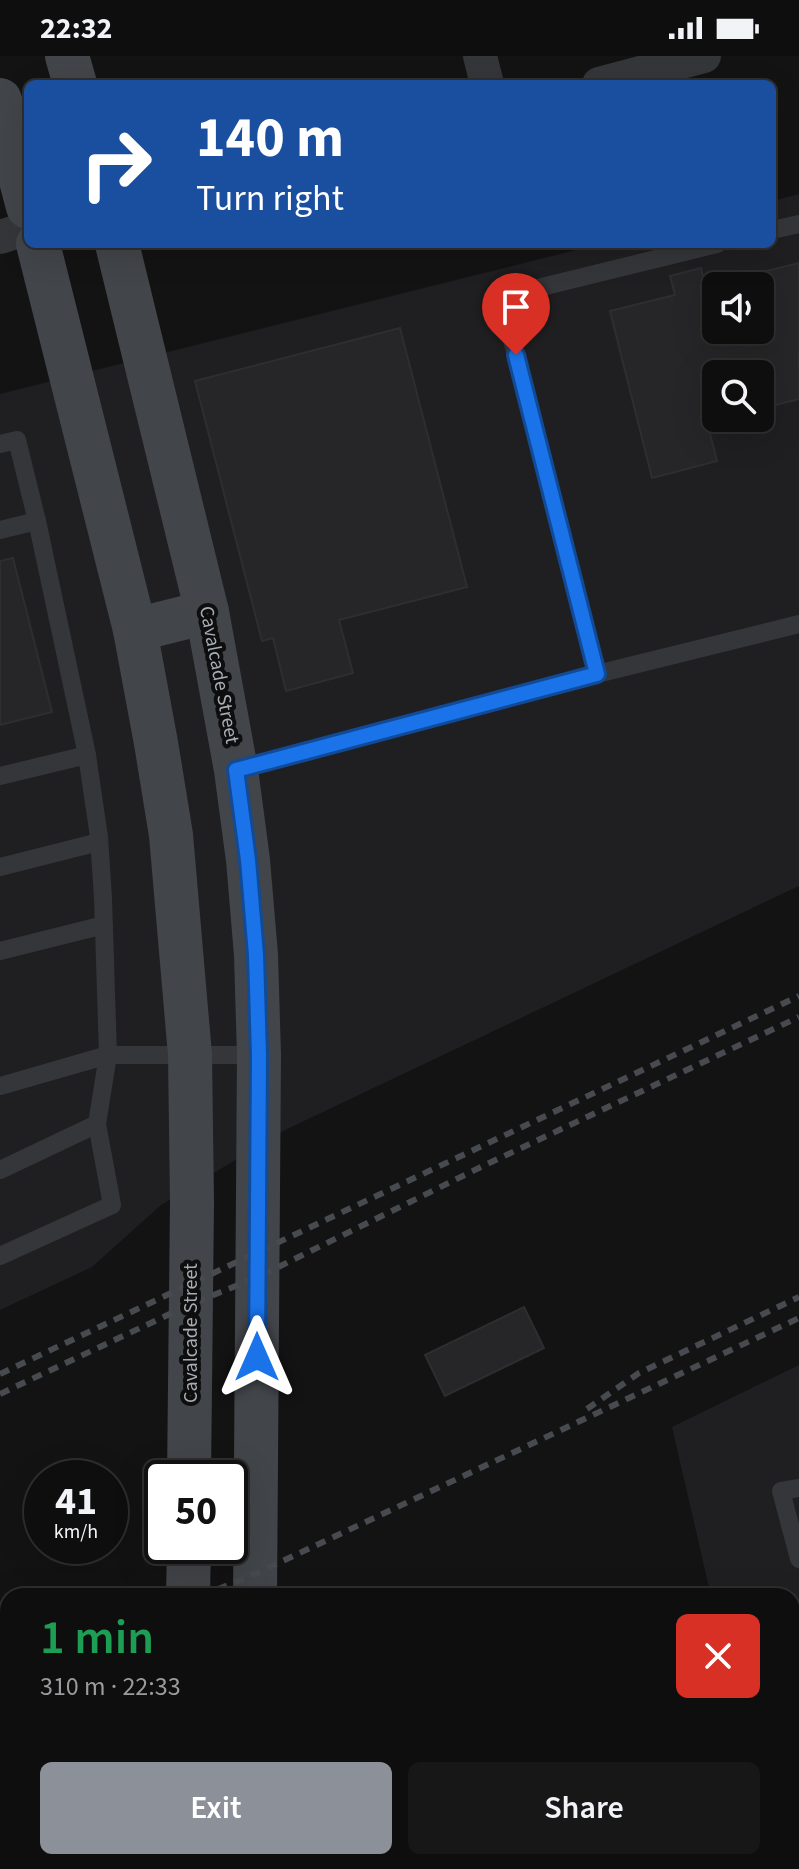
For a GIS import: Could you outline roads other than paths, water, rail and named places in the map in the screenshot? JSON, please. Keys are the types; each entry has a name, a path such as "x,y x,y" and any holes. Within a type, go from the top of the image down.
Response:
{"main road":[{"path":"67,56 74,80"},
{"path":"0,100 24,192"},
{"name":"Cavalcade Street","path":"39,248 135,630 171,835 190,1055 190,1460"},
{"name":"Cavalcade Street","path":"118,248 207,612 236,770 248,860 256,955 259,1055 255,1588"},
{"path":"135,630 207,612"},
{"path":"248,1469 256,1469"},
{"path":"188,1588 189,1564"}],"street":[{"path":"480,56 486,80"},
{"path":"614,80 704,56"},
{"path":"0,237 24,229"}],"lane":[{"path":"776,229 799,224"},
{"path":"597,674 501,297 701,248"},
{"path":"0,444 17,440 87,755 99,842 108,1055 97,1124 112,1205 0,1256"},
{"path":"0,530 37,521"},
{"path":"236,770 799,624"},
{"path":"0,776 87,755"},
{"path":"0,867 99,842"},
{"path":"0,951 104,925"},
{"path":"0,1086 108,1055 259,1055"},
{"path":"0,1170 97,1124"},
{"path":"799,1488 781,1491 799,1559"}],"railway":[{"path":"0,1374 799,996"},
{"path":"0,1394 191,1304 258,1277 483,1166 799,1017"},
{"path":"587,1409 639,1373 799,1297"},
{"path":"221,1588 799,1318"}]}
